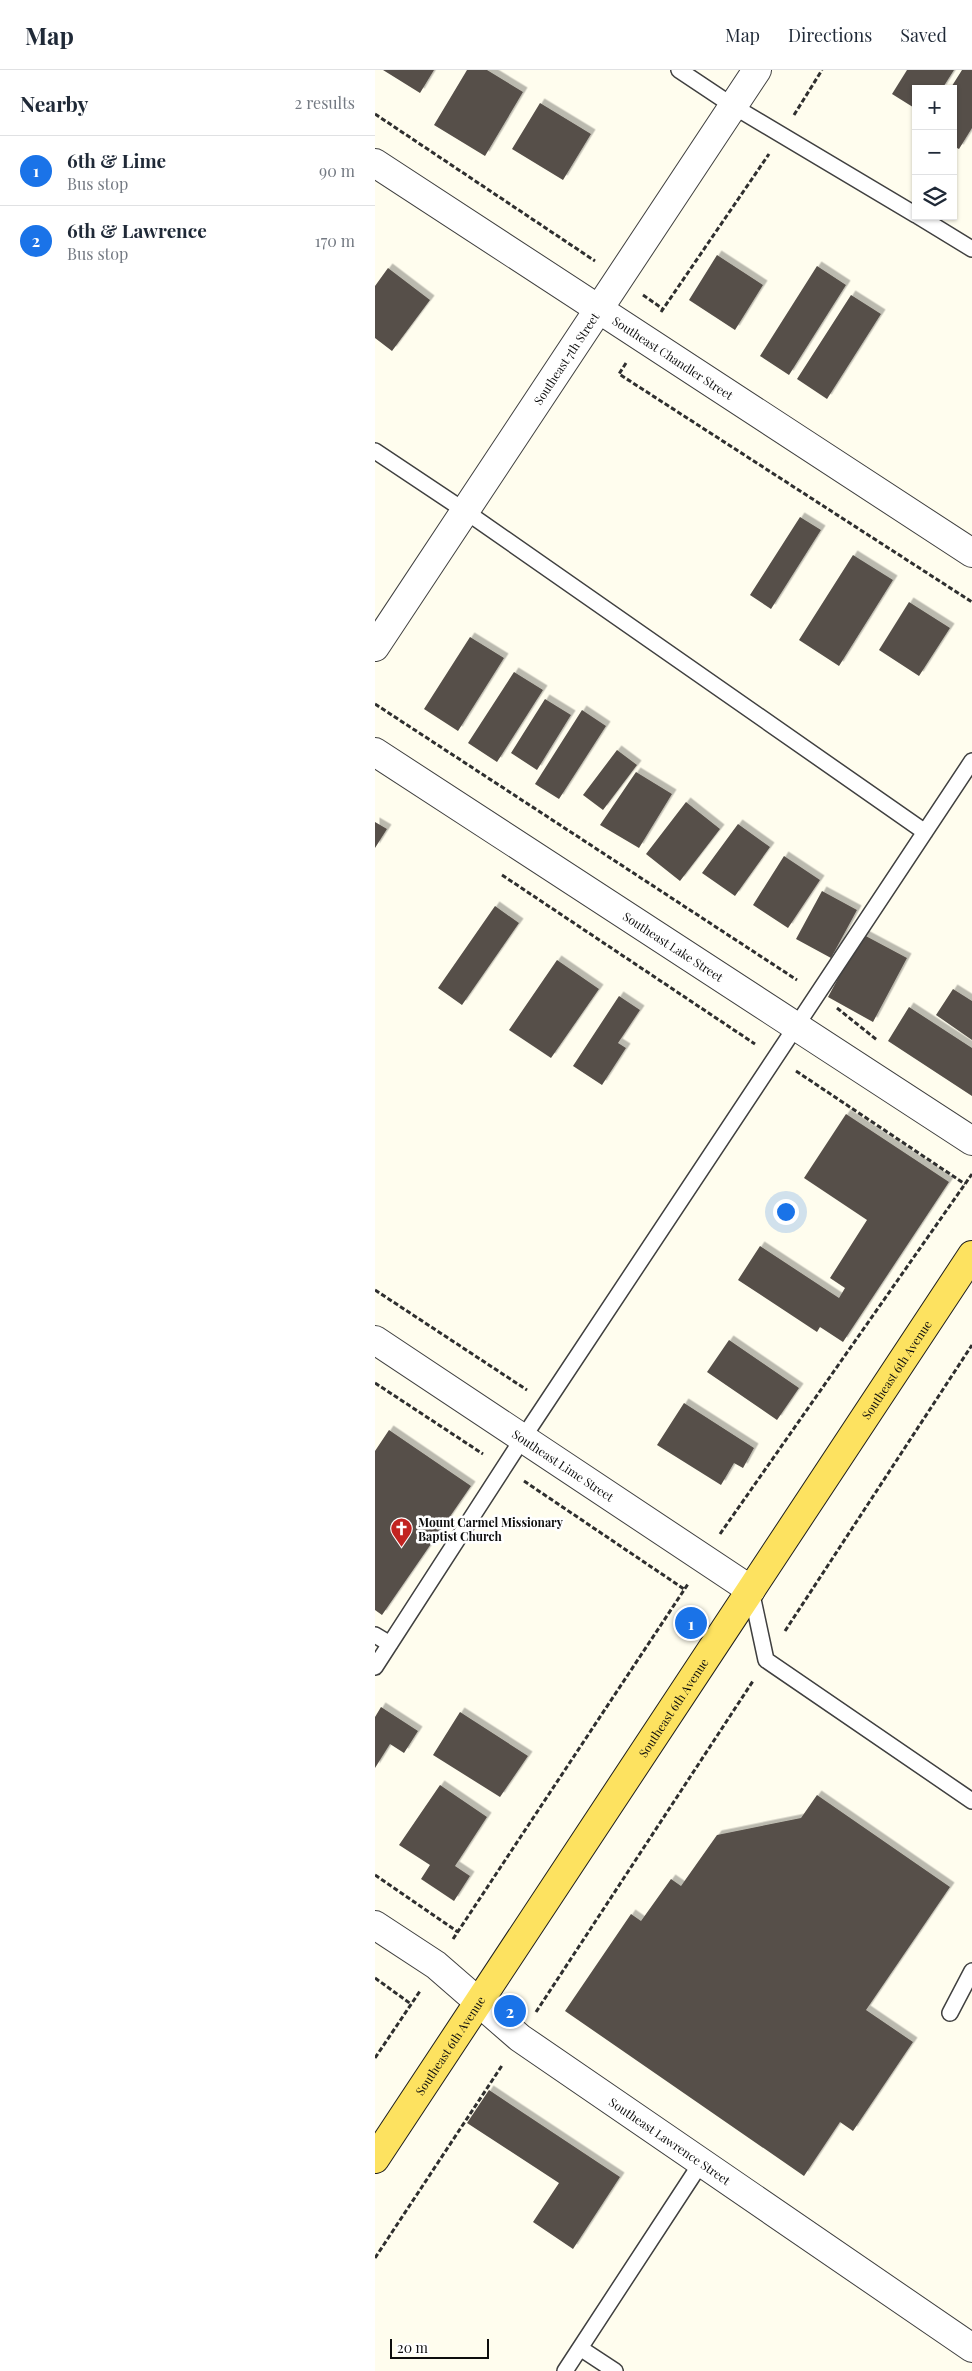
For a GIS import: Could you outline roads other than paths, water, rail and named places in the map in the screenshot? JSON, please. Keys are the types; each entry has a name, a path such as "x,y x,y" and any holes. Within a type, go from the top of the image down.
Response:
{"main road":[{"name":"Southeast 6th Avenue","path":"375,2159 972,1255"}],"street":[{"name":"Southeast 7th Street","path":"375,647 757,70"},
{"name":"Southeast Chandler Street","path":"375,163 642,340 972,553"},
{"name":"Southeast Lake Street","path":"375,752 972,1141"},
{"name":"Southeast Lime Street","path":"375,1340 751,1590"},
{"name":"Southeast Lawrence Street","path":"375,1925 436,1965 520,2038 972,2348"}],"lane":[{"path":"679,70 733,106 912,213"},
{"path":"924,220 972,249"},
{"path":"375,451 465,511 925,832"},
{"path":"375,1667 546,1403 777,1058 972,761"},
{"path":"751,1590 766,1660 972,1801"},
{"path":"375,1635 390,1644"},
{"path":"951,2012 972,1970"},
{"path":"565,2371 701,2163"},
{"path":"580,2348 615,2371"}],"place":[{"name":"Mount Carmel Missionary Baptist Church","path":"402,1548"},
{"name":"6th & Lime","path":"691,1623"},
{"name":"6th & Lawrence","path":"510,2011"}]}
